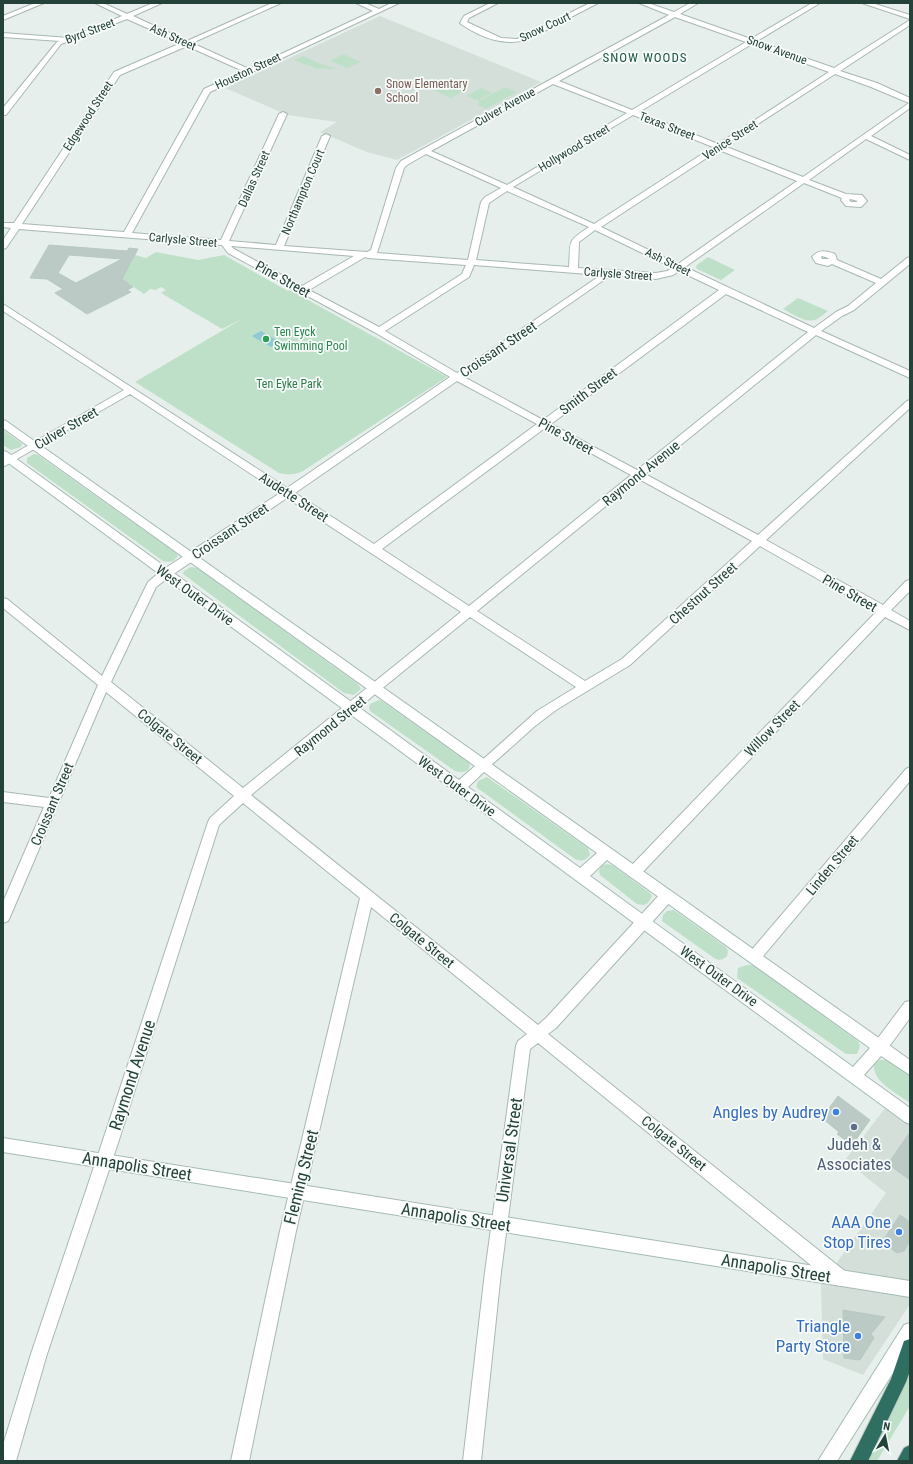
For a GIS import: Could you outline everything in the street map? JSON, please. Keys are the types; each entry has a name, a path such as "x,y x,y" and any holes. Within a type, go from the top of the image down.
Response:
{"highway":[{"path":"859,1461 898,1382 910,1347"},
{"path":"906,1461 910,1454"}],"street":[{"path":"3,18 41,3"},
{"name":"Ash Street","path":"98,3 248,71"},
{"name":"Byrd Street","path":"3,113 58,42 70,39 159,3"},
{"name":"Edgewood Street","path":"3,246 117,74 278,3"},
{"path":"359,3 379,11"},
{"name":"Houston Street","path":"127,235 207,91 396,3"},
{"name":"Snow Court","path":"495,3 466,17 464,23 468,28 500,40 508,41 527,38 595,3"},
{"name":"Snow Avenue","path":"642,3 874,85 910,101"},
{"name":"Culver Avenue","path":"302,290 375,251 400,168 404,163 695,3"},
{"name":"Hollywood Street","path":"379,331 463,278 468,273 485,202 817,3"},
{"path":"865,3 910,18"},
{"name":"Venice Street","path":"573,271 575,241 910,22"},
{"path":"3,35 70,39"},
{"name":"Texas Street","path":"553,81 846,197"},
{"name":"Carlysle Street","path":"3,225 366,255 656,276 670,273 680,267 910,105"},
{"name":"Dallas Street","path":"224,243 283,114"},
{"name":"Northampton Court","path":"279,248 326,136"},
{"path":"866,136 910,158"},
{"name":"Ash Street","path":"425,151 595,227 725,290 910,375"},
{"name":"Pine Street","path":"224,243 232,251 379,331 457,377 759,541 910,626"},
{"name":"Raymond Avenue","path":"375,689 815,331 850,308 910,260"},
{"path":"832,262 882,283"},
{"name":"Croissant Street","path":"3,917 104,684 152,585 165,574 287,493 609,273"},
{"name":"Smith Street","path":"374,550 725,290"},
{"name":"Audette Street","path":"3,307 585,687"},
{"name":"Culver Street","path":"6,460 34,446 130,391"},
{"name":"Chestnut Street","path":"459,788 542,714 563,699 609,675 626,662 910,403"},
{"name":"West Outer Drive","path":"3,423 910,1068"},
{"name":"West Outer Drive","path":"6,460 581,876 910,1117"},
{"name":"Willow Street","path":"634,872 910,584"},
{"name":"Colgate Street","path":"3,602 840,1278"},
{"name":"Raymond Street","path":"284,763 375,689"},
{"name":"Raymond Avenue","path":"7,1461 39,1354 104,1161 214,822 243,795 284,763"},
{"name":"Linden Street","path":"754,957 910,772"},
{"path":"3,797 52,803"},
{"path":"581,876 606,852"},
{"name":"Fleming Street","path":"240,1461 288,1231 367,895"},
{"name":"Universal Street","path":"472,1461 499,1224 523,1046 550,1023 667,896"},
{"path":"854,1076 880,1047 910,1007"},
{"name":"Annapolis Street","path":"3,1145 910,1289"},
{"path":"827,1461 910,1331"}],"shaded area":[{"name":"Snow Elementary School","path":"380,16 541,82 397,160 367,152 320,132 337,122 288,115 225,88"},
{"path":"886,1107 910,1126 910,1304 863,1375 823,1359 821,1285 886,1193 845,1160"}],"green space":[{"path":"343,54 361,62 347,68 330,61"},
{"path":"303,56 323,65 336,68 317,69 294,60"},
{"path":"442,82 464,91 451,98 429,88"},
{"path":"505,87 517,92 486,109 478,105 479,101 466,96 481,88 492,93 480,99 481,100"},
{"name":"Ten Eyke Park","path":"156,252 198,260 224,255 447,377 303,471 291,474 279,473 135,382 242,319 222,329 161,293 166,290 161,287 156,290 150,289 144,294 122,279 135,255 146,258"},
{"path":"708,257 735,270 721,280 697,269 697,265"},
{"path":"798,298 828,311 818,319 810,321 798,317 783,309"},
{"path":"3,430 20,442 22,444 21,447 11,450 3,445"},
{"path":"34,454 38,455 176,553 178,556 173,561 163,561 27,463 27,458"},
{"path":"191,567 197,568 358,684 361,689 354,695 344,693 183,574 184,571"},
{"path":"379,700 468,762 470,765 468,770 462,772 455,771 370,711 370,704"},
{"path":"487,777 588,848 590,855 584,860 575,859 476,787 478,781"},
{"path":"607,864 612,865 650,893 652,896 648,903 644,905 637,904 600,875 599,871 601,866"},
{"path":"674,910 726,947 728,951 727,956 721,960 714,958 662,921 663,915 667,911"},
{"path":"753,965 858,1041 860,1046 857,1054 846,1054 737,978 738,968"},
{"path":"880,1060 888,1060 910,1075 910,1103 881,1082 874,1070 874,1064"},
{"path":"910,1369 910,1406 877,1461 864,1461"}],"water":[{"name":"Ten Eyck Swimming Pool","path":"261,331 280,342 271,347 252,336"}],"building":[{"path":"49,245 127,251 129,248 138,249 122,279 133,287 127,290 131,292 87,314 55,293 63,289 47,279 30,278","holes":["69,255 122,259 76,283 58,273"]},
{"path":"838,1096 870,1120 852,1145 837,1134 839,1132 822,1118"},
{"path":"910,1132 910,1180 888,1164"},
{"name":"AAA One Stop Tires","path":"900,1215 910,1222 910,1241 904,1251 897,1253 882,1242"},
{"name":"Triangle Party Store","path":"843,1310 885,1317 871,1334 874,1338 860,1360 844,1358"}],"place":[{"name":"Snow Elementary School","path":"378,91"},
{"name":"Ten Eyck Swimming Pool","path":"266,339"},
{"name":"Angles by Audrey","path":"836,1112"},
{"name":"Judeh & Associates","path":"854,1127"},
{"name":"AAA One Stop Tires","path":"899,1232"},
{"name":"Triangle Party Store","path":"858,1336"}],"district":[{"name":"SNOW WOODS","path":"645,57"}]}
